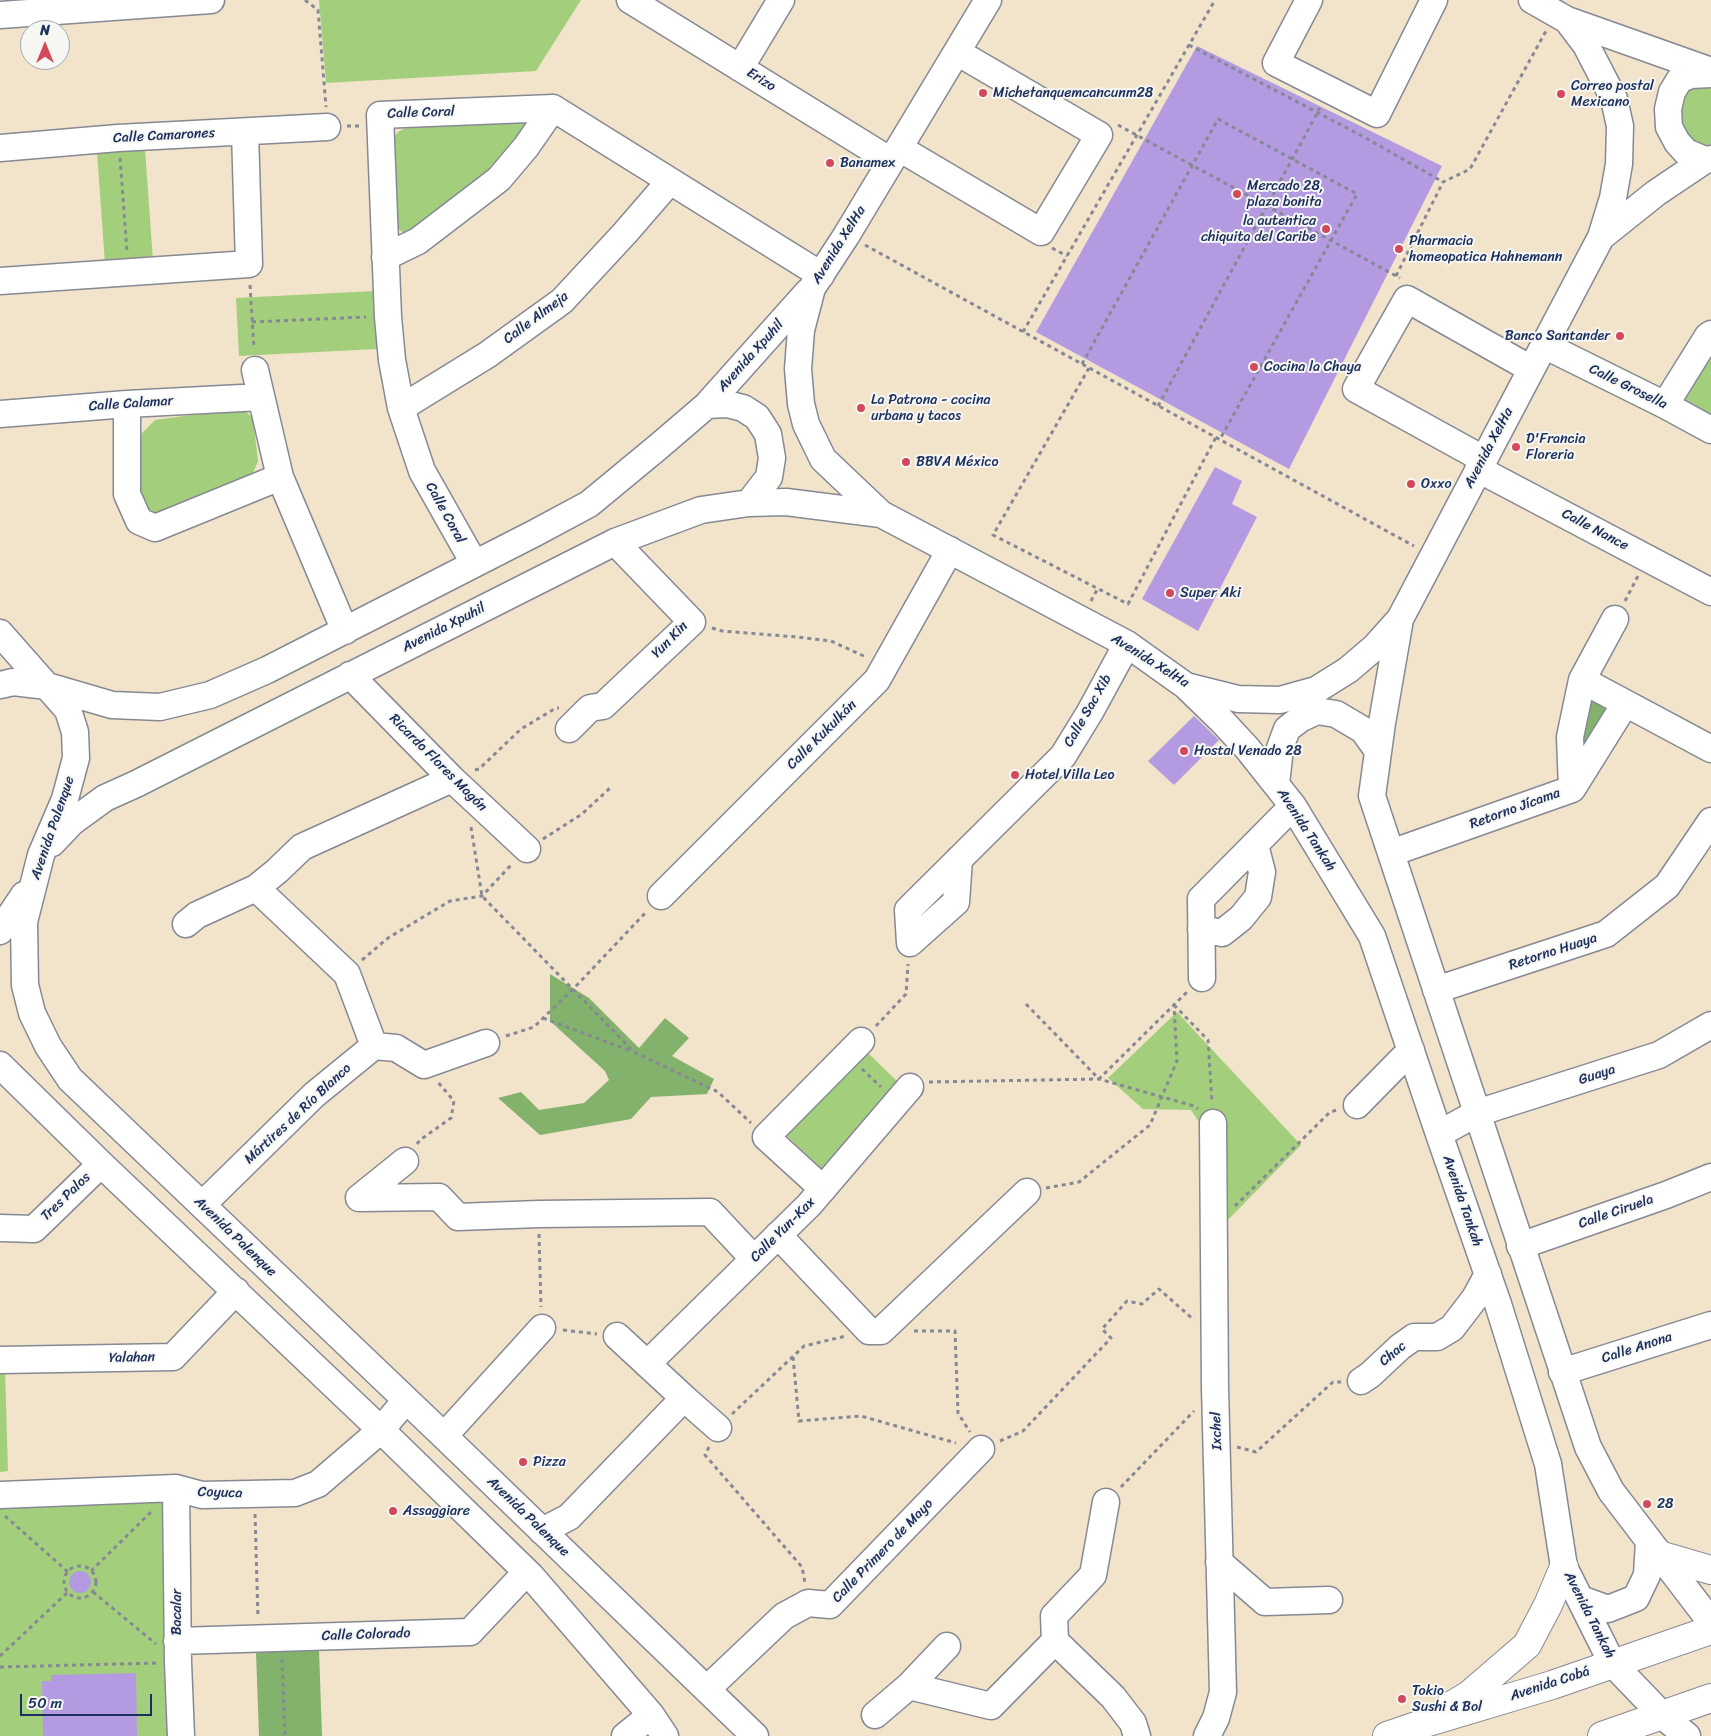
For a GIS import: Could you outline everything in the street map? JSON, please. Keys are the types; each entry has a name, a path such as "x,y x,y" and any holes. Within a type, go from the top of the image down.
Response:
{"main road":[{"path":"1654,1548 1711,1570"},
{"path":"1425,1723 1469,1695 1526,1645 1548,1605 1564,1568"},
{"name":"Avenida Cobá","path":"1388,1736 1552,1685 1711,1630"},
{"path":"1604,1736 1711,1698"}],"street":[{"path":"0,15 211,0"},
{"name":"Erizo","path":"630,0 740,68 895,155 1041,232 1099,135 957,52"},
{"path":"740,68 781,0"},
{"name":"Avenida XelHa","path":"988,0 817,281 801,330 798,369 800,404 806,424 824,459 881,514 1127,644 1186,686 1238,699 1280,700 1316,690 1348,670 1400,618 1602,237 1613,198 1619,164 1620,126 1614,99 1586,45 1562,11 1532,0"},
{"path":"1309,0 1276,63 1377,114 1434,0"},
{"path":"1562,11 1711,72"},
{"path":"1708,160 1686,152 1677,142 1669,127 1668,108 1672,92 1680,79 1711,72"},
{"path":"385,257 418,241 499,179 526,147 553,108 670,181 817,281"},
{"name":"Calle Coral","path":"474,563 422,471 401,408 392,360 388,316 380,115 553,108"},
{"name":"Calle Camarones","path":"0,148 118,138 327,127"},
{"path":"0,281 249,264 245,132"},
{"path":"1602,237 1656,193 1708,160"},
{"name":"Calle Almeja","path":"401,408 487,354 562,301 625,234 670,181"},
{"name":"Avenida Xpuhil","path":"0,685 13,682 47,686 112,705 160,707 210,695 267,670 536,533 588,504 707,405 817,281"},
{"name":"Calle Nance","path":"1531,369 1407,300 1356,389 1481,464 1711,592"},
{"path":"1665,405 1711,334"},
{"name":"Calle Grosella","path":"1544,345 1711,430"},
{"path":"255,370 280,477 345,631"},
{"name":"Calle Calamar","path":"0,414 127,404 261,397"},
{"path":"127,404 127,494 139,521 155,528 280,477"},
{"path":"707,405 727,404 743,408 757,417 768,434 772,458 769,477 749,503"},
{"name":"Avenida Xpuhil","path":"41,855 72,822 105,798 615,542 701,510 749,503 786,502 881,514"},
{"name":"Yun Kin","path":"569,729 590,708 604,706 692,622 615,542"},
{"name":"Calle Kukulkán","path":"661,896 876,680 950,550"},
{"path":"1400,618 1372,796 1588,1447 1611,1492 1711,1622"},
{"path":"1572,789 1570,737 1582,680 1615,619"},
{"name":"Avenida Palenque","path":"0,633 68,710 75,732 76,758 65,799 41,855 24,922 25,985 32,1013 48,1046 70,1079 755,1736"},
{"name":"Calle Sac Xib","path":"910,944 908,910 1063,756 1090,712 1127,644"},
{"name":"Ricardo Flores Magón","path":"350,675 459,785 527,849"},
{"path":"1582,680 1711,749"},
{"name":"Avenida Tankah","path":"1186,686 1228,727 1293,806 1372,936 1488,1274 1548,1464 1564,1568 1612,1663 1663,1716 1686,1736"},
{"name":"Retorno Jícama","path":"1391,853 1572,789 1625,704"},
{"path":"1276,784 1280,748 1287,729 1300,719 1317,711 1336,714 1363,730 1378,750"},
{"path":"186,924 198,915 256,888 302,847 459,785"},
{"path":"1202,978 1201,899 1293,806"},
{"name":"Retorno Huaya","path":"1436,990 1606,934 1667,886 1711,821"},
{"path":"1201,929 1222,934 1241,918 1258,897 1262,872 1255,845"},
{"path":"0,931 23,897 41,855"},
{"path":"256,888 347,974 374,1046 396,1048 424,1066 486,1043"},
{"name":"Guaya","path":"1439,1134 1477,1113 1659,1055 1711,1025"},
{"name":"Mártires de Río Blanco","path":"202,1204 314,1095 374,1046"},
{"path":"823,1190 766,1137 854,1048"},
{"path":"1357,1105 1411,1050"},
{"path":"0,1065 531,1576 658,1725 625,1736"},
{"name":"Calle Yun-Kax","path":"647,1364 809,1205 904,1094"},
{"name":"Ixchel","path":"1207,1736 1216,1718 1223,1692 1215,1388 1213,1123"},
{"path":"405,1161 359,1198 439,1197 458,1217 710,1212 754,1259"},
{"name":"Tres Palos","path":"0,1228 34,1229 101,1164"},
{"name":"Calle Ciruela","path":"1520,1246 1711,1178"},
{"path":"778,1236 875,1331 1027,1192"},
{"name":"Chac","path":"1361,1381 1414,1337 1437,1336 1452,1328 1475,1298 1488,1274"},
{"name":"Yalahan","path":"0,1360 173,1357 236,1291"},
{"name":"Calle Anona","path":"1562,1372 1711,1325"},
{"path":"444,1436 542,1328"},
{"path":"617,1336 718,1428"},
{"path":"542,1531 569,1517 684,1398"},
{"name":"Coyuca","path":"0,1495 176,1488 202,1495 295,1493 318,1484 381,1430 406,1400"},
{"name":"Calle Primero de Mayo","path":"706,1690 784,1616 808,1603 830,1605 981,1449"},
{"name":"Bacalar","path":"176,1488 181,1736"},
{"path":"1106,1502 1094,1575 1054,1616 1055,1641 1113,1697 1133,1723 1137,1736"},
{"path":"1580,1599 1608,1609 1636,1598 1647,1575 1654,1548"},
{"path":"1219,1562 1265,1602 1329,1600"},
{"name":"Calle Colorado","path":"178,1652 270,1638 470,1632 520,1579 531,1576"},
{"path":"909,1686 991,1706 1055,1641"},
{"path":"875,1715 909,1686 947,1646"}],"path":[{"path":"305,0 318,10 327,127 381,125"},
{"path":"1023,332 1214,0"},
{"path":"1396,276 1443,182 1470,169 1562,11"},
{"path":"1189,46 1443,182"},
{"path":"1158,406 1330,90"},
{"path":"1082,364 1218,119 1357,194 1220,439"},
{"path":"1111,121 1404,280"},
{"path":"118,138 128,272"},
{"path":"846,236 1433,556"},
{"path":"249,264 255,370"},
{"path":"252,322 388,316"},
{"path":"1089,368 993,535 1128,604 1216,437"},
{"path":"1615,619 1648,558"},
{"path":"692,622 722,631 832,642 885,665"},
{"path":"590,708 556,708 521,729 479,769 459,785 482,896 634,1052"},
{"path":"347,974 388,938 450,901 482,896"},
{"path":"486,1043 534,1027 572,990 661,896"},
{"path":"910,944 906,994 854,1048 904,1094 917,1082 1099,1079 1194,1106 1213,1123"},
{"path":"1026,1004 1099,1079"},
{"path":"1099,1079 1174,1005"},
{"path":"1027,1192 1079,1182 1150,1125 1178,1061 1174,1005"},
{"path":"1174,1005 1208,1040 1213,1123"},
{"path":"542,1018 634,1052 718,1092 766,1137"},
{"path":"405,1161 420,1140 451,1118 454,1101 424,1066"},
{"path":"1213,1227 1330,1112 1357,1105"},
{"path":"538,1214 542,1328 617,1336"},
{"path":"792,1357 799,1421 861,1416 981,1449 1023,1431 1111,1338 1102,1329 1127,1302 1142,1304 1159,1289 1215,1339"},
{"path":"808,1603 802,1567 705,1455 718,1428 804,1346 875,1331 955,1331 958,1413 981,1449"},
{"path":"1217,1443 1256,1452 1333,1382 1361,1381"},
{"path":"1106,1502 1215,1388"},
{"path":"91,1571 176,1488"},
{"path":"254,1494 270,1638 285,1736"},
{"path":"0,1512 68,1572"},
{"path":"78,1566 91,1571 96,1582 93,1592 88,1596 78,1598 68,1592 64,1585 64,1579 68,1572 78,1566"},
{"path":"0,1656 68,1592"},
{"path":"93,1592 178,1652"},
{"path":"0,1667 178,1652"}],"green space":[{"path":"319,0 581,0 536,71 326,83"},
{"path":"1701,86 1711,86 1711,148 1709,149 1691,140 1679,114 1688,91"},
{"path":"527,119 530,123 509,154 412,232 404,233 398,229 392,140 398,132 411,125"},
{"path":"145,149 153,261 105,264 97,152"},
{"path":"374,291 377,349 239,356 236,298"},
{"path":"1711,343 1711,422 1669,413"},
{"path":"242,408 253,418 258,461 253,473 171,516 153,512 139,501 139,436 155,420"},
{"path":"1585,690 1615,704 1577,768"},
{"path":"550,974 589,998 639,1048 665,1018 689,1038 672,1056 714,1079 707,1094 651,1097 631,1119 540,1135 498,1098 521,1092 539,1110 584,1103 609,1080 605,1071 550,1021"},
{"path":"1177,1012 1301,1145 1226,1222 1207,1134 1191,1110 1143,1109 1108,1078"},
{"path":"865,1050 903,1087 823,1170 784,1133"},
{"path":"0,1370 5,1370 8,1471 0,1472"},
{"path":"163,1497 170,1736 0,1736 0,1505"},
{"path":"319,1650 322,1736 259,1736 256,1652"}],"building":[{"path":"1197,46 1442,166 1289,469 1036,332"},
{"path":"1215,467 1242,481 1232,504 1257,517 1198,631 1142,599"},
{"name":"Hostal Venado 28","path":"1194,716 1219,740 1174,785 1148,761"},
{"path":"80,1571 88,1574 91,1582 88,1590 80,1593 72,1590 69,1582 72,1574"},
{"path":"136,1673 137,1736 43,1736 42,1681 51,1681 51,1675"}],"place":[{"name":"Michetanquemcancunm28","path":"983,93"},
{"name":"Correo postal Mexicano","path":"1561,94"},
{"name":"Banamex","path":"830,163"},
{"name":"Mercado 28, plaza bonita","path":"1237,194"},
{"name":"la autentica chiquita del Caribe","path":"1326,229"},
{"name":"Pharmacia homeopatica Hahnemann","path":"1399,249"},
{"name":"Banco Santander","path":"1620,336"},
{"name":"Cocina la Chaya","path":"1254,367"},
{"name":"La Patrona - cocina urbana y tacos","path":"861,408"},
{"name":"D'Francia Floreria","path":"1516,447"},
{"name":"BBVA México","path":"906,462"},
{"name":"Oxxo","path":"1411,484"},
{"name":"Super Aki","path":"1170,593"},
{"name":"Hostal Venado 28","path":"1184,751"},
{"name":"Hotel Villa Leo","path":"1015,775"},
{"name":"Pizza","path":"523,1462"},
{"name":"28","path":"1647,1504"},
{"name":"Assaggiare","path":"393,1511"},
{"name":"Tokio Sushi & Bol","path":"1402,1699"}]}
